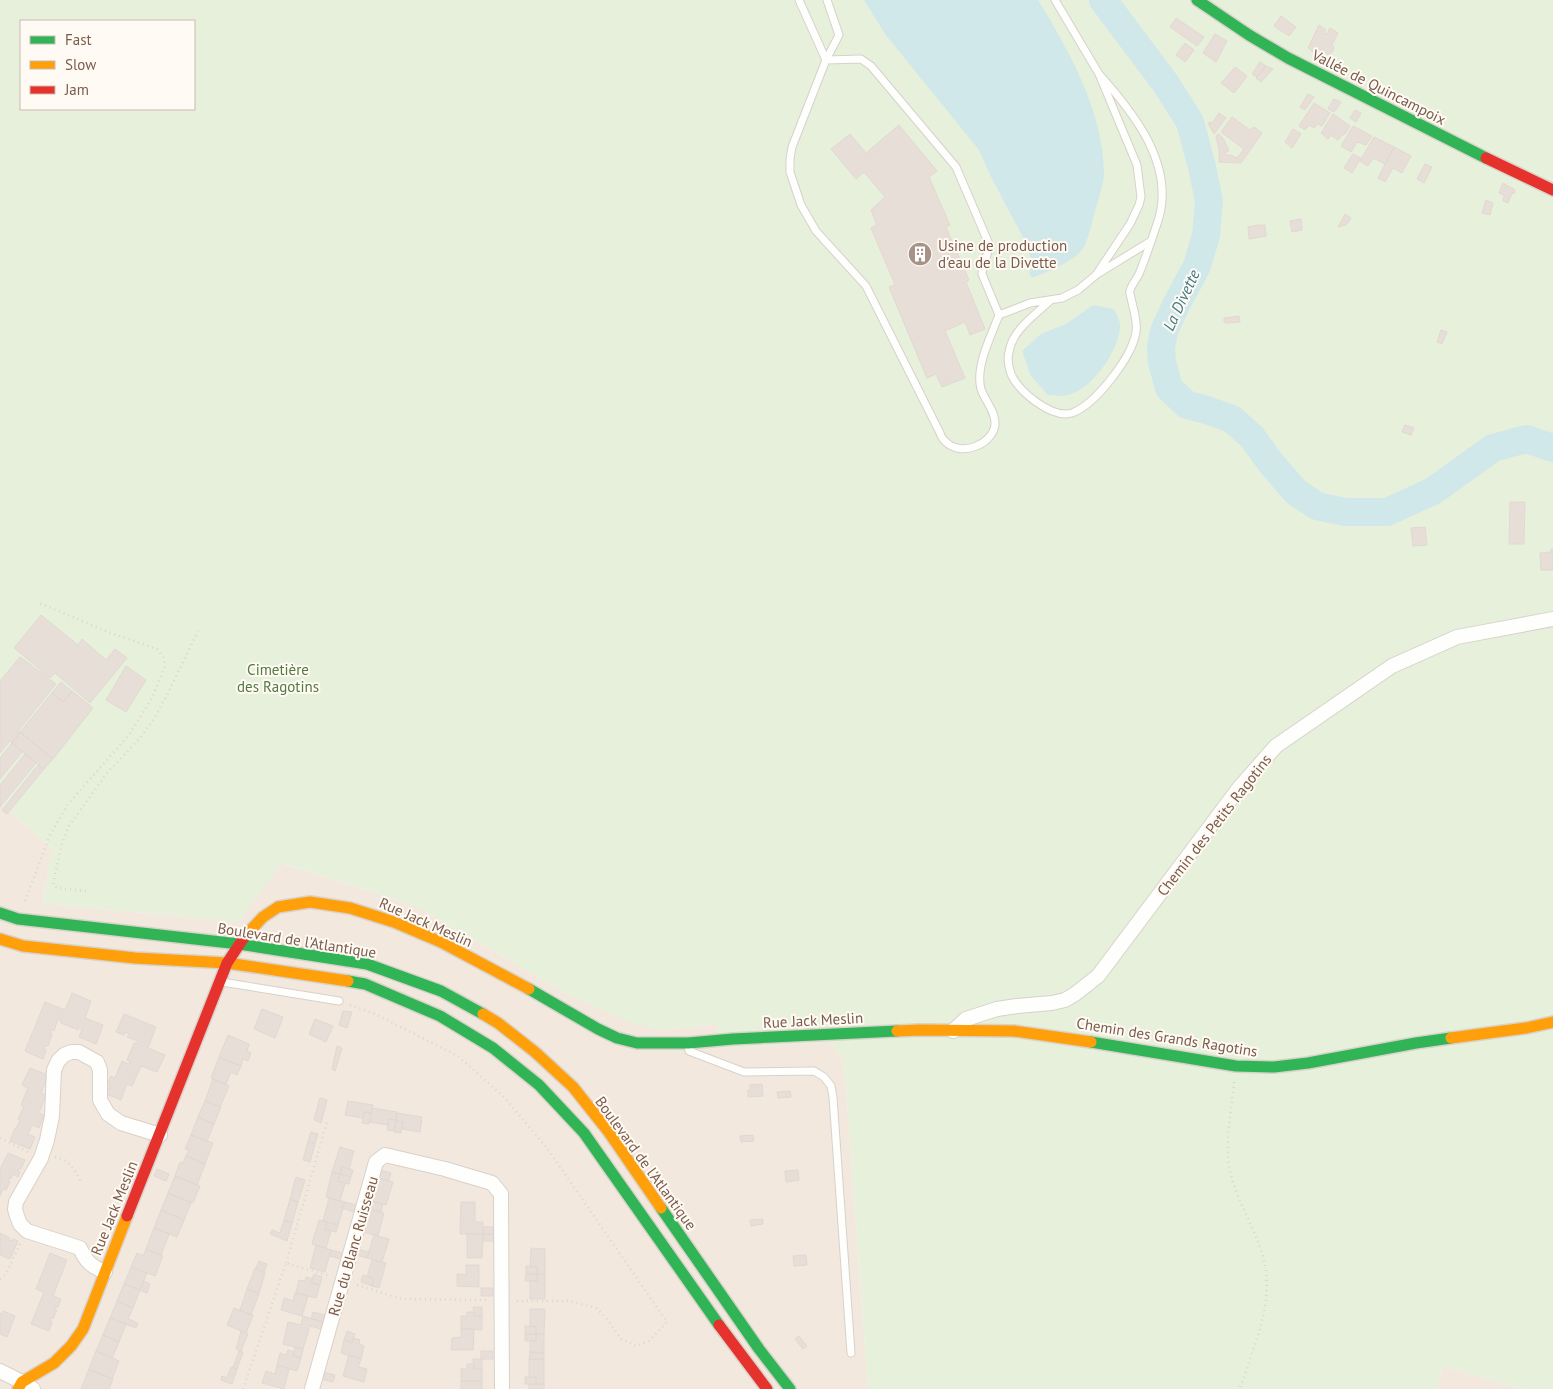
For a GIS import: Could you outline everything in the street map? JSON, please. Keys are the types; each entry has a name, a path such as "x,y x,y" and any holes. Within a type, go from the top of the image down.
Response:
{"main road":[{"name":"Vallée de Quincampoix","path":"1197,0 1249,35 1324,77 1553,190"},
{"name":"Rue Jack Meslin","path":"25,1387 71,1346 83,1329 227,962 239,944 262,918 276,907 312,901 361,911 379,917 434,939 521,985 598,1029 617,1038 646,1044 821,1034 920,1030 953,1031"},
{"name":"Boulevard de l'Atlantique","path":"0,913 18,919 239,944 367,964 441,991 498,1023 535,1052 573,1088 608,1131 759,1350 790,1389"},
{"path":"0,939 23,946 116,956 227,962 365,984 440,1016 493,1048 539,1085 584,1133 734,1347 767,1389"},
{"name":"Chemin des Grands Ragotins","path":"953,1031 1014,1031 1236,1066 1274,1067 1308,1063 1416,1043 1526,1028 1553,1022"}],"street":[{"name":"Chemin des Petits Ragotins","path":"953,1031 966,1019 990,1011 1065,1000 1098,976 1239,788 1276,746 1392,666 1457,637 1553,619"},
{"path":"105,1272 92,1266 84,1257 80,1248 27,1231 20,1224 15,1209 16,1202 41,1158 47,1140 52,1116 54,1070 58,1062 64,1055 71,1052 80,1052 97,1062 100,1070 100,1100 108,1114 121,1123 160,1135"},
{"name":"Rue du Blanc Ruisseau","path":"312,1389 376,1162 385,1155 492,1182 501,1194 502,1389"},
{"path":"0,1371 25,1387"}],"lane":[{"path":"799,0 826,60"},
{"path":"826,60 861,59 878,73 956,167 989,244 989,252 982,268 982,274 999,315 987,348 980,379 982,391 992,410 995,423 993,431 978,446 967,449 956,448 946,443 866,286 816,230 801,205 795,190 790,172 792,147 826,60 839,35 827,0"},
{"path":"1055,0 1098,74 1137,165 1141,197 1139,205 1130,224 1096,275"},
{"path":"1051,300 1017,334 1008,352 1008,363 1012,375 1030,397 1053,411 1070,414 1088,402 1114,377 1132,343 1136,331 1130,291 1138,276 1151,241 1163,201 1162,181 1146,137 1136,118 1098,74"},
{"path":"999,315 1030,303 1062,298 1078,290 1096,275 1151,241"},
{"path":"219,982 339,1001"},
{"path":"688,1043 689,1051 744,1072 814,1071 824,1077 831,1086 851,1353"}],"path":[{"path":"18,919 50,835 68,804 129,735 153,696 165,666 163,657 157,649 108,632 37,602"},
{"path":"86,891 57,888 53,884 66,835 74,820 102,780 141,737 154,718 198,631"},
{"path":"286,1262 402,1299 570,1301 596,1308 607,1319 621,1339 636,1346 650,1342 667,1322 547,1148 504,1097 458,1056 373,1013 339,1001"},
{"path":"1236,1066 1229,1126 1230,1167 1235,1187 1260,1247 1266,1273 1268,1296 1259,1333 1239,1389"},
{"path":"243,1389 286,1262 327,1122"},
{"path":"0,1138 41,1158 59,1157 76,1171 81,1182"},
{"path":"0,1279 6,1274 27,1231"}],"shaded area":[{"path":"0,803 53,849 42,903 238,922 280,863 414,905 561,991 661,1030 717,1024 719,1048 829,1042 844,1060 868,1389 0,1389"},
{"path":"1443,1366 1522,1389 1436,1389"}],"green space":[{"name":"Cimetière des Ragotins","path":"0,0 1553,0 1553,1389 1522,1389 1443,1366 1436,1389 868,1389 844,1060 829,1042 719,1049 717,1024 661,1030 629,1022 561,991 414,905 281,863 238,922 42,903 53,849 0,803"}],"water":[{"path":"864,0 1038,0 1062,40 1083,83 1098,127 1102,150 1104,178 1102,187 1086,243 1077,255 1058,267 1032,278 1029,273 1033,265 1025,241 979,150 885,34"},
{"path":"1093,305 1114,309 1120,324 1116,345 1103,367 1086,386 1067,395 1048,395 1031,376 1022,351 1041,334 1066,324"}],"building":[{"path":"1281,16 1296,27 1289,36 1274,26"},
{"path":"1176,18 1204,37 1197,46 1170,27"},
{"path":"1319,25 1326,30 1324,33 1327,34 1330,28 1338,33 1332,45 1334,48 1330,55 1316,48 1313,52 1308,48"},
{"path":"1215,34 1227,41 1216,62 1203,53"},
{"path":"1185,43 1194,50 1185,62 1176,55"},
{"path":"1260,62 1266,66 1257,77 1252,74"},
{"path":"1266,66 1273,69 1261,82 1256,78"},
{"path":"1235,67 1247,76 1234,93 1221,83"},
{"path":"1308,94 1314,97 1305,110 1300,107"},
{"path":"1334,99 1341,102 1334,112 1328,109"},
{"path":"1314,103 1330,113 1322,126 1318,124 1314,128 1309,125 1305,130 1299,126"},
{"path":"1355,110 1361,113 1356,122 1350,118"},
{"path":"1219,113 1226,118 1214,134 1208,123 1213,122"},
{"path":"1333,114 1350,126 1338,140 1331,135 1328,139 1321,133"},
{"path":"1232,117 1250,130 1254,127 1262,133 1241,163 1219,162 1216,136 1219,134 1229,151 1226,151 1226,155 1237,158 1244,149 1221,132"},
{"name":"Usine de production d'eau de la Divette","path":"899,125 937,171 929,177 950,225 946,227 969,280 966,282 985,329 970,335 965,322 945,331 965,378 942,387 936,374 927,378 889,287 895,285 871,228 877,225 871,210 885,197 864,172 856,179 831,149 850,134 866,153"},
{"path":"1353,126 1372,136 1366,145 1357,142 1351,152 1341,146"},
{"path":"1293,129 1301,134 1292,148 1285,142"},
{"path":"1374,137 1394,147 1385,164 1373,158 1368,166 1360,161"},
{"path":"1394,147 1411,156 1402,173 1393,168 1385,182 1378,178"},
{"path":"1353,154 1361,158 1352,173 1344,168"},
{"path":"1425,164 1432,167 1424,183 1417,179"},
{"path":"1503,183 1515,190 1508,203 1503,201 1504,195 1499,193"},
{"path":"1486,200 1493,203 1490,215 1482,213"},
{"path":"1345,214 1351,218 1346,225 1338,227"},
{"path":"1301,219 1302,230 1292,232 1290,221"},
{"path":"1265,225 1266,236 1249,239 1248,227"},
{"path":"1239,316 1240,322 1224,322 1224,318"},
{"path":"1441,330 1447,332 1442,344 1437,342"},
{"path":"1405,425 1414,428 1411,435 1402,432"},
{"path":"1510,502 1525,502 1524,544 1509,544"},
{"path":"1425,527 1427,545 1413,546 1411,528"},
{"path":"1551,549 1553,549 1553,570 1541,570 1540,553 1551,552"},
{"path":"41,615 78,645 82,639 106,660 115,649 127,658 90,703 55,673 50,678 14,648"},
{"path":"20,657 56,684 18,731 20,732 12,743 10,741 0,753 0,681"},
{"path":"126,666 146,680 126,712 106,700"},
{"path":"61,682 72,691 63,702 52,693"},
{"path":"72,691 93,708 53,759 20,732 52,693 63,702"},
{"path":"20,732 53,759 44,769 12,743"},
{"path":"12,743 22,752 0,779 0,758"},
{"path":"25,754 36,763 0,807 0,785"},
{"path":"38,765 44,769 7,814 2,810"},
{"path":"72,993 91,1001 85,1018 103,1025 96,1044 79,1037 82,1029 79,1027 78,1030 61,1023 58,1019 54,1031 52,1029 50,1033 52,1034 48,1046 45,1046 44,1049 46,1050 43,1059 25,1051 45,1002 65,1010"},
{"path":"262,1009 283,1017 275,1038 254,1029"},
{"path":"343,1011 352,1012 347,1028 339,1025"},
{"path":"124,1014 156,1027 148,1048 165,1055 157,1072 141,1066 132,1086 127,1084 121,1100 104,1093 106,1088 109,1089 110,1086 107,1085 111,1076 115,1078 122,1061 129,1064 130,1061 127,1060 134,1043 137,1044 138,1041 127,1037 129,1034 125,1032 124,1035 116,1032"},
{"path":"315,1019 333,1026 326,1042 309,1034"},
{"path":"228,1035 249,1044 247,1051 251,1053 248,1061 243,1059 241,1066 219,1057"},
{"path":"337,1046 342,1048 335,1071 332,1069"},
{"path":"219,1057 241,1066 237,1075 231,1072 226,1084 211,1078"},
{"path":"30,1068 48,1075 41,1093 46,1095 39,1113 44,1115 39,1128 32,1125 28,1134 35,1137 30,1149 10,1141 24,1107 21,1105 28,1088 22,1085"},
{"path":"213,1079 229,1086 220,1107 205,1101"},
{"path":"762,1084 763,1096 748,1097 750,1085"},
{"path":"790,1091 791,1097 778,1098 777,1092"},
{"path":"320,1098 327,1100 321,1123 314,1120"},
{"path":"205,1101 221,1107 214,1124 198,1117"},
{"path":"348,1101 373,1105 371,1113 364,1112 363,1118 345,1115"},
{"path":"372,1108 397,1112 396,1120 389,1119 388,1125 370,1122"},
{"path":"364,1112 371,1113 369,1124 362,1123"},
{"path":"397,1113 422,1117 420,1132 402,1129 403,1122 396,1121"},
{"path":"198,1117 214,1124 207,1141 191,1135"},
{"path":"389,1119 396,1120 394,1131 387,1130"},
{"path":"396,1121 403,1122 401,1133 394,1132"},
{"path":"311,1132 318,1134 315,1144 308,1141"},
{"path":"191,1135 213,1143 205,1164 186,1156 189,1150 185,1149"},
{"path":"753,1135 754,1141 741,1142 740,1136"},
{"path":"308,1141 315,1144 310,1162 303,1160"},
{"path":"340,1147 354,1151 349,1169 342,1167 340,1174 332,1172"},
{"path":"8,1153 25,1160 21,1169 19,1168 18,1177 13,1174 11,1179 9,1178 8,1181 10,1182 6,1190 3,1189 0,1196 0,1169"},
{"path":"186,1156 205,1164 197,1185 175,1176 180,1162 183,1163"},
{"path":"342,1167 353,1170 351,1177 340,1174"},
{"path":"157,1169 169,1174 166,1181 154,1176"},
{"path":"380,1170 391,1173 389,1181 378,1178"},
{"path":"798,1170 799,1180 786,1182 785,1171"},
{"path":"332,1172 340,1174 338,1181 345,1183 340,1201 326,1197"},
{"path":"340,1174 351,1177 349,1184 338,1181"},
{"path":"175,1176 200,1186 193,1203 168,1193"},
{"path":"296,1177 305,1180 298,1202 290,1199"},
{"path":"378,1178 393,1182 386,1205 371,1201"},
{"path":"168,1193 191,1203 184,1220 161,1210"},
{"path":"329,1198 345,1202 338,1225 323,1221"},
{"path":"290,1199 298,1202 292,1223 284,1220"},
{"path":"371,1201 383,1204 381,1212 369,1209"},
{"path":"345,1202 356,1205 354,1212 342,1208"},
{"path":"461,1202 475,1202 475,1222 483,1222 483,1234 460,1234"},
{"path":"369,1209 384,1213 378,1236 363,1232"},
{"path":"161,1210 184,1220 177,1237 154,1228"},
{"path":"763,1219 763,1224 751,1226 750,1220"},
{"path":"284,1220 292,1223 287,1241 270,1234 272,1230 280,1233"},
{"path":"319,1220 327,1222 325,1229 331,1231 326,1248 312,1244"},
{"path":"327,1222 338,1225 336,1232 325,1229"},
{"path":"483,1227 495,1227 494,1234 483,1234"},
{"path":"154,1228 169,1234 161,1255 146,1249"},
{"path":"0,1233 10,1238 9,1240 18,1241 10,1259 0,1255"},
{"path":"467,1234 483,1234 482,1258 467,1258"},
{"path":"483,1234 494,1234 494,1241 483,1241"},
{"path":"374,1235 389,1239 382,1262 367,1258"},
{"path":"316,1245 331,1250 325,1272 310,1268"},
{"path":"531,1248 545,1249 545,1274 537,1274 537,1267 530,1267"},
{"path":"146,1249 163,1256 155,1276 131,1267 137,1253 143,1256"},
{"path":"358,1249 369,1252 367,1258 356,1255"},
{"path":"331,1250 342,1253 341,1259 329,1256"},
{"path":"50,1253 67,1260 53,1296 61,1299 58,1307 56,1307 55,1310 57,1310 53,1319 51,1318 50,1321 52,1322 49,1331 31,1324 44,1292 36,1289"},
{"path":"806,1255 807,1265 794,1266 793,1256"},
{"path":"372,1260 386,1263 379,1288 372,1286 374,1279 367,1277"},
{"path":"259,1261 267,1264 264,1272 256,1268"},
{"path":"466,1265 479,1265 479,1287 457,1286 457,1274 466,1275"},
{"path":"526,1266 537,1267 537,1274 526,1274"},
{"path":"131,1267 147,1273 140,1290 124,1284"},
{"path":"255,1268 265,1273 259,1293 247,1289"},
{"path":"314,1274 322,1277 320,1285 311,1283"},
{"path":"526,1274 537,1274 537,1281 525,1281"},
{"path":"537,1274 545,1274 545,1299 530,1299 530,1281 537,1281"},
{"path":"363,1275 374,1279 372,1286 361,1282"},
{"path":"306,1277 313,1279 311,1283 320,1285 316,1298 296,1293 299,1280 305,1281"},
{"path":"144,1281 150,1284 147,1293 140,1290"},
{"path":"124,1284 140,1290 133,1308 117,1301"},
{"path":"481,1288 493,1288 493,1296 481,1296"},
{"path":"247,1289 259,1294 251,1315 240,1310"},
{"path":"295,1293 308,1296 302,1316 281,1310 284,1298 293,1301"},
{"path":"117,1301 133,1308 128,1319 138,1323 136,1328 110,1318"},
{"path":"473,1307 482,1307 482,1316 474,1316"},
{"path":"234,1308 253,1315 246,1333 227,1325"},
{"path":"530,1309 545,1309 544,1334 536,1334 536,1327 530,1326"},
{"path":"3,1311 15,1316 7,1337 0,1334 0,1313 2,1314"},
{"path":"313,1312 325,1315 323,1322 311,1319"},
{"path":"467,1312 474,1312 474,1316 482,1316 482,1330 461,1328 461,1316 467,1316"},
{"path":"303,1316 323,1322 321,1329 310,1326 303,1349 283,1344 288,1322 301,1325"},
{"path":"110,1318 126,1324 119,1342 103,1335"},
{"path":"525,1326 536,1327 536,1334 525,1334"},
{"path":"461,1328 474,1330 473,1350 451,1350 452,1338 461,1337"},
{"path":"241,1331 248,1334 241,1351 236,1349"},
{"path":"347,1331 355,1334 352,1343 344,1340"},
{"path":"525,1334 536,1334 536,1341 525,1341"},
{"path":"536,1334 544,1334 544,1353 530,1352 530,1341 536,1341"},
{"path":"103,1335 119,1342 112,1358 96,1351"},
{"path":"799,1336 807,1346 803,1349 795,1339"},
{"path":"353,1338 360,1340 359,1344 364,1346 361,1359 341,1353 344,1340 352,1343"},
{"path":"295,1347 303,1349 301,1358 293,1356"},
{"path":"288,1350 294,1352 293,1356 301,1358 297,1371 277,1365 280,1353 286,1355"},
{"path":"96,1351 119,1361 112,1379 89,1369"},
{"path":"239,1351 243,1352 237,1369 233,1368"},
{"path":"481,1351 493,1351 493,1359 481,1359"},
{"path":"530,1352 544,1353 544,1359 529,1359"},
{"path":"349,1355 361,1359 358,1367 367,1369 364,1382 343,1376"},
{"path":"473,1359 482,1359 482,1369 474,1369"},
{"path":"529,1359 544,1359 544,1384 536,1384 536,1377 529,1377"},
{"path":"467,1364 474,1364 474,1369 482,1369 482,1381 461,1381 461,1369 467,1369"},
{"path":"277,1365 289,1369 284,1389 262,1383 266,1371 275,1374"},
{"path":"231,1367 237,1369 232,1384 221,1380 222,1376 227,1378"},
{"path":"89,1369 113,1379 109,1389 81,1389"},
{"path":"323,1372 335,1375 333,1382 321,1379"},
{"path":"525,1377 536,1377 536,1384 525,1384"},
{"path":"461,1381 482,1381 482,1389 461,1389"},
{"path":"529,1384 544,1384 544,1389 529,1389"}],"waterway":[{"name":"La Divette","path":"1103,0 1166,84 1190,122 1209,201 1206,235 1197,266 1164,331 1161,348 1162,362 1169,388 1187,405 1232,419 1252,437 1270,462 1296,492 1317,506 1345,512 1387,512 1433,491 1493,448 1526,439 1553,448"}],"traffic: fast":[{"path":"1197,0 1249,35 1288,58 1486,158"},
{"path":"0,913 18,919 239,944 367,964 441,991 483,1014"},
{"path":"348,981 365,984 440,1016 493,1048 539,1085 584,1133 719,1325"},
{"path":"529,989 598,1029 617,1038 637,1043 688,1043 897,1031"},
{"path":"1091,1042 1236,1066 1274,1067 1308,1063 1451,1038"},
{"path":"661,1208 759,1349 790,1389"}],"traffic: slow":[{"path":"245,936 263,917 278,907 310,902 350,908 394,922 441,942 529,989"},
{"path":"0,939 23,946 135,958 227,963 348,981"},
{"path":"483,1014 498,1023 535,1052 573,1087 608,1131 661,1208"},
{"path":"1451,1038 1526,1028 1553,1022"},
{"path":"897,1031 1014,1031 1091,1042"},
{"path":"18,1389 22,1382 54,1363 71,1346 83,1329 127,1216"}],"traffic: jam":[{"path":"1486,158 1553,190"},
{"path":"127,1216 227,963 245,936"},
{"path":"719,1325 767,1389"}],"place":[{"name":"Usine de production d'eau de la Divette","path":"920,254"}]}
